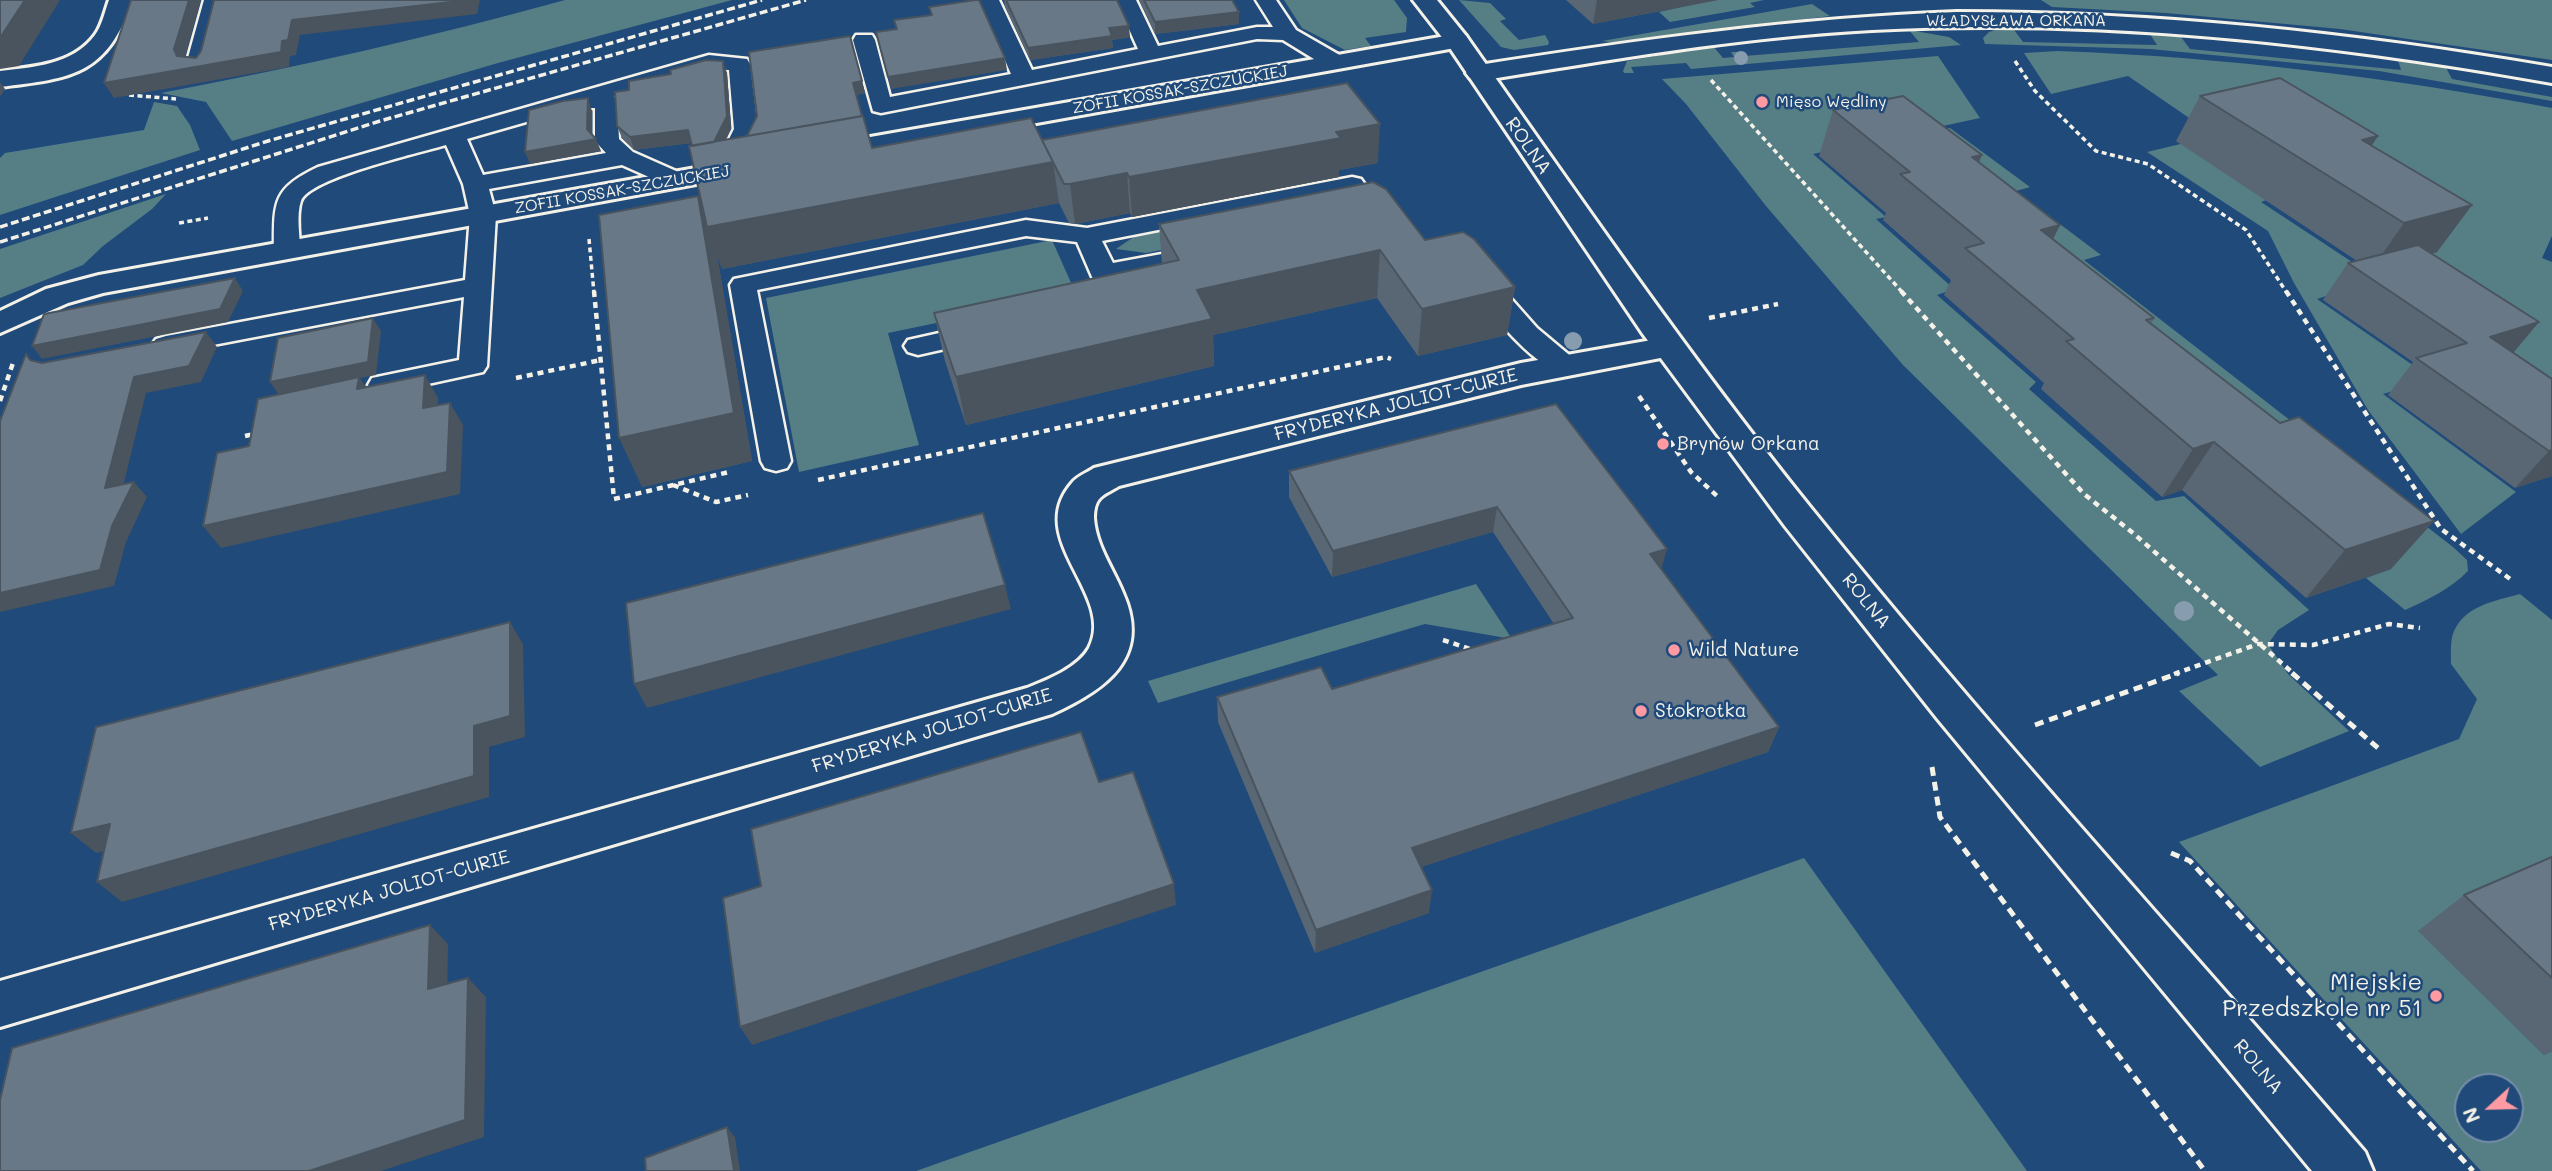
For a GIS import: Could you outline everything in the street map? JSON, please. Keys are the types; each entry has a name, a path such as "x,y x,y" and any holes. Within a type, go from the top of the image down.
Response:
{"street":[{"path":"0,79 66,68 80,63 105,38 121,0"},
{"name":"ROLNA","path":"1425,0 1683,334 1724,422 1904,649 2344,1170"},
{"name":"WŁADYSŁAWA ORKANA","path":"1479,73 1765,32 1871,23 2045,19 2152,23 2357,42 2552,75"},
{"name":"ZOFII KOSSAK-SZCZUCKIEJ","path":"793,159 1457,41"},
{"name":"ZOFII KOSSAK-SZCZUCKIEJ","path":"0,323 57,296 99,284 766,164"},
{"name":"FRYDERYKA JOLIOT-CURIE","path":"0,1004 1037,702 1063,690 1090,671 1107,656 1115,637 1114,616 1076,532 1079,506 1085,492 1107,477 1683,334"}],"lane":[{"path":"197,65 214,0"},
{"path":"1126,0 1152,53"},
{"path":"1266,0 1287,34 1335,62"},
{"path":"989,2 1024,77"},
{"path":"864,40 881,106 1257,33 1287,34"},
{"path":"287,250 285,208 289,196 301,184 327,172 709,62 739,64 746,129 725,171"},
{"path":"570,101 606,100 607,141 625,157 676,180"},
{"path":"355,391 474,366 483,215 475,184 453,135"},
{"path":"475,184 625,157"},
{"path":"776,461 743,285 1026,228 1087,236 1352,184 1375,218 1398,232"},
{"path":"1348,224 1375,218"},
{"path":"1078,312 1118,304 1087,236"},
{"path":"1104,273 1230,249"},
{"path":"1456,265 1479,278 1527,334 1564,365"},
{"path":"136,351 478,286"},
{"path":"918,346 1011,326"}],"path":[{"path":"2014,59 2035,91 2096,151 2148,164 2246,230 2441,529 2513,581"},
{"path":"80,63 82,79 102,94 149,95 188,100"},
{"path":"1703,72 2084,494 2378,748"},
{"path":"589,235 614,499 776,461"},
{"path":"1683,334 1778,304"},
{"path":"812,481 1386,357 1396,360"},
{"path":"673,485 716,502 757,493"},
{"path":"2034,726 2258,644 2313,645 2389,624 2420,628"},
{"path":"1443,640 1477,651"},
{"path":"1930,757 1940,817 2205,1171"},
{"path":"2171,853 2190,861 2473,1171"}],"green space":[{"path":"565,0 732,0 498,63 232,141 206,102 161,93 364,51"},
{"path":"1284,0 1394,0 1407,18 1406,32 1365,38 1371,46 1345,50 1302,28"},
{"path":"1459,0 1490,3 1506,19 1500,21 1519,40 1545,35 1548,45 1514,50 1501,47"},
{"path":"1713,0 1764,0 1750,3 1755,7 1670,22 1659,12"},
{"path":"2041,0 2552,0 2552,60 2340,29 2166,13 2052,7"},
{"path":"1812,4 1830,16 1617,43 1602,41"},
{"path":"2006,26 2012,27 2023,42 2157,45 2148,31 2178,33 2190,49 2401,70 2397,57 2444,64 2452,79 2552,97 2552,101 2379,71 2150,49 1985,44 1983,38 1989,32"},
{"path":"1909,30 1949,37 1961,45 1691,69 1686,63 1631,67 1634,73 1623,71 1627,61 1713,46 1723,58 1734,57 1731,52 1740,52 1744,56 1919,42"},
{"path":"2058,51 2183,58 2306,70 2552,108 2552,236 2542,258 2552,262 2552,437 2371,270 2437,252 2211,133 2128,76 2051,94 2024,53"},
{"path":"1938,56 1980,118 1813,154 1886,217 1876,219 1954,289 1937,295 2036,382 2029,389 2156,501 2184,496 2309,610 2278,630 2268,644 2288,674 2349,731 2260,767 2179,691 2218,675 1903,365 1766,206 1686,104 1662,79"},
{"path":"154,102 177,106 190,125 200,150 0,215 0,158 5,153 144,130"},
{"path":"1950,128 2030,187 2016,191 2101,255 2084,260 2453,547 2467,560 2468,571 2446,589 2405,610 2366,578 2391,569 2245,471 2119,368 1887,141"},
{"path":"2193,141 2277,196 2261,202 2378,279 2317,299 2433,379 2383,394 2516,492 2461,534 2368,410 2294,283 2268,231 2147,152"},
{"path":"166,194 152,209 103,246 83,265 0,298 0,249"},
{"path":"1314,200 1323,218 1146,253 1116,249 1135,236"},
{"path":"1052,240 1076,294 888,333 919,445 799,472 766,298"},
{"path":"1476,584 1512,639 1425,624 1158,703 1148,681"},
{"name":"Miejskie Przedszkole nr 51","path":"2520,594 2552,620 2552,873 2419,931 2544,1055 2552,1051 2552,1171 2481,1171 2455,1143 2524,1143 2524,1073 2454,1073 2454,1142 2179,842 2459,739 2477,699 2451,664 2451,643 2459,622 2482,605"},
{"path":"1804,858 2027,1171 916,1171"}],"building":[{"path":"0,0 25,0 0,38"},
{"path":"131,0 189,0 174,49 177,56 196,58 201,51 214,0 469,0 292,20 288,40 282,41 281,52 104,83"},
{"path":"979,0 1005,58 888,77 876,32 897,29 894,20 932,15 929,7"},
{"path":"1006,0 1117,0 1129,26 1109,28 1112,36 1028,48"},
{"path":"1144,0 1232,0 1239,12 1155,22"},
{"path":"850,36 862,81 853,83 862,116 747,136 757,116 749,52"},
{"path":"706,60 723,61 727,116 714,142 692,146 688,130 630,137 617,126 615,92 629,90 629,81 671,74 670,70"},
{"path":"2280,78 2378,136 2362,140 2472,205 2404,223 2200,96"},
{"path":"1347,83 1380,124 1336,132 1341,138 1129,177 1127,173 1070,184 1064,184 1042,140"},
{"path":"1903,96 1982,155 1972,157 2060,225 2041,230 2154,318 2146,320 2280,423 2299,417 2434,521 2345,550 2214,442 2193,449 2066,341 2074,339 1965,248 1984,243 1900,174 1910,172 1833,110"},
{"path":"588,98 587,129 596,139 525,152 529,110"},
{"path":"863,116 872,148 1031,118 1053,162 707,227 689,146"},
{"path":"1373,182 1386,189 1425,240 1463,232 1474,239 1515,287 1422,309 1380,250 1197,290 1212,319 956,377 934,313 1179,260 1159,224"},
{"path":"698,196 734,413 619,438 599,215"},
{"path":"2418,245 2539,322 2490,337 2552,379 2552,450 2549,451 2416,358 2467,343 2348,263"},
{"path":"235,278 220,309 32,346 44,314"},
{"path":"373,318 368,362 270,382 278,338"},
{"path":"206,332 189,366 134,377 105,488 134,482 112,526 100,570 0,593 0,421 26,354 30,360 42,363"},
{"path":"425,375 423,408 450,403 447,472 203,526 217,453 249,446 258,399 359,377 357,389"},
{"path":"1556,404 1667,549 1650,554 1779,727 1412,848 1432,890 1316,930 1217,697 1321,667 1332,689 1573,618 1497,507 1333,551 1289,471"},
{"path":"983,513 1005,585 634,684 626,603"},
{"path":"510,622 510,716 474,726 474,776 97,882 110,824 71,833 96,727"},
{"path":"1081,732 1099,782 1133,772 1174,884 740,1027 723,898 761,886 751,829"},
{"path":"2552,857 2552,978 2464,895"},
{"path":"430,925 428,989 468,978 465,1120 309,1171 0,1171 0,1100 12,1048"},
{"path":"727,1127 734,1171 646,1171 645,1158"}],"railway":[{"path":"0,227 268,141 762,0"},
{"path":"0,242 380,121 806,0"}],"place":[{"name":"Mięso Wędliny","path":"1762,102"},
{"name":"Brynów Orkana","path":"1663,444"},
{"name":"Wild Nature","path":"1674,650"},
{"name":"Stokrotka","path":"1641,711"},
{"name":"Miejskie Przedszkole nr 51","path":"2436,996"}]}
